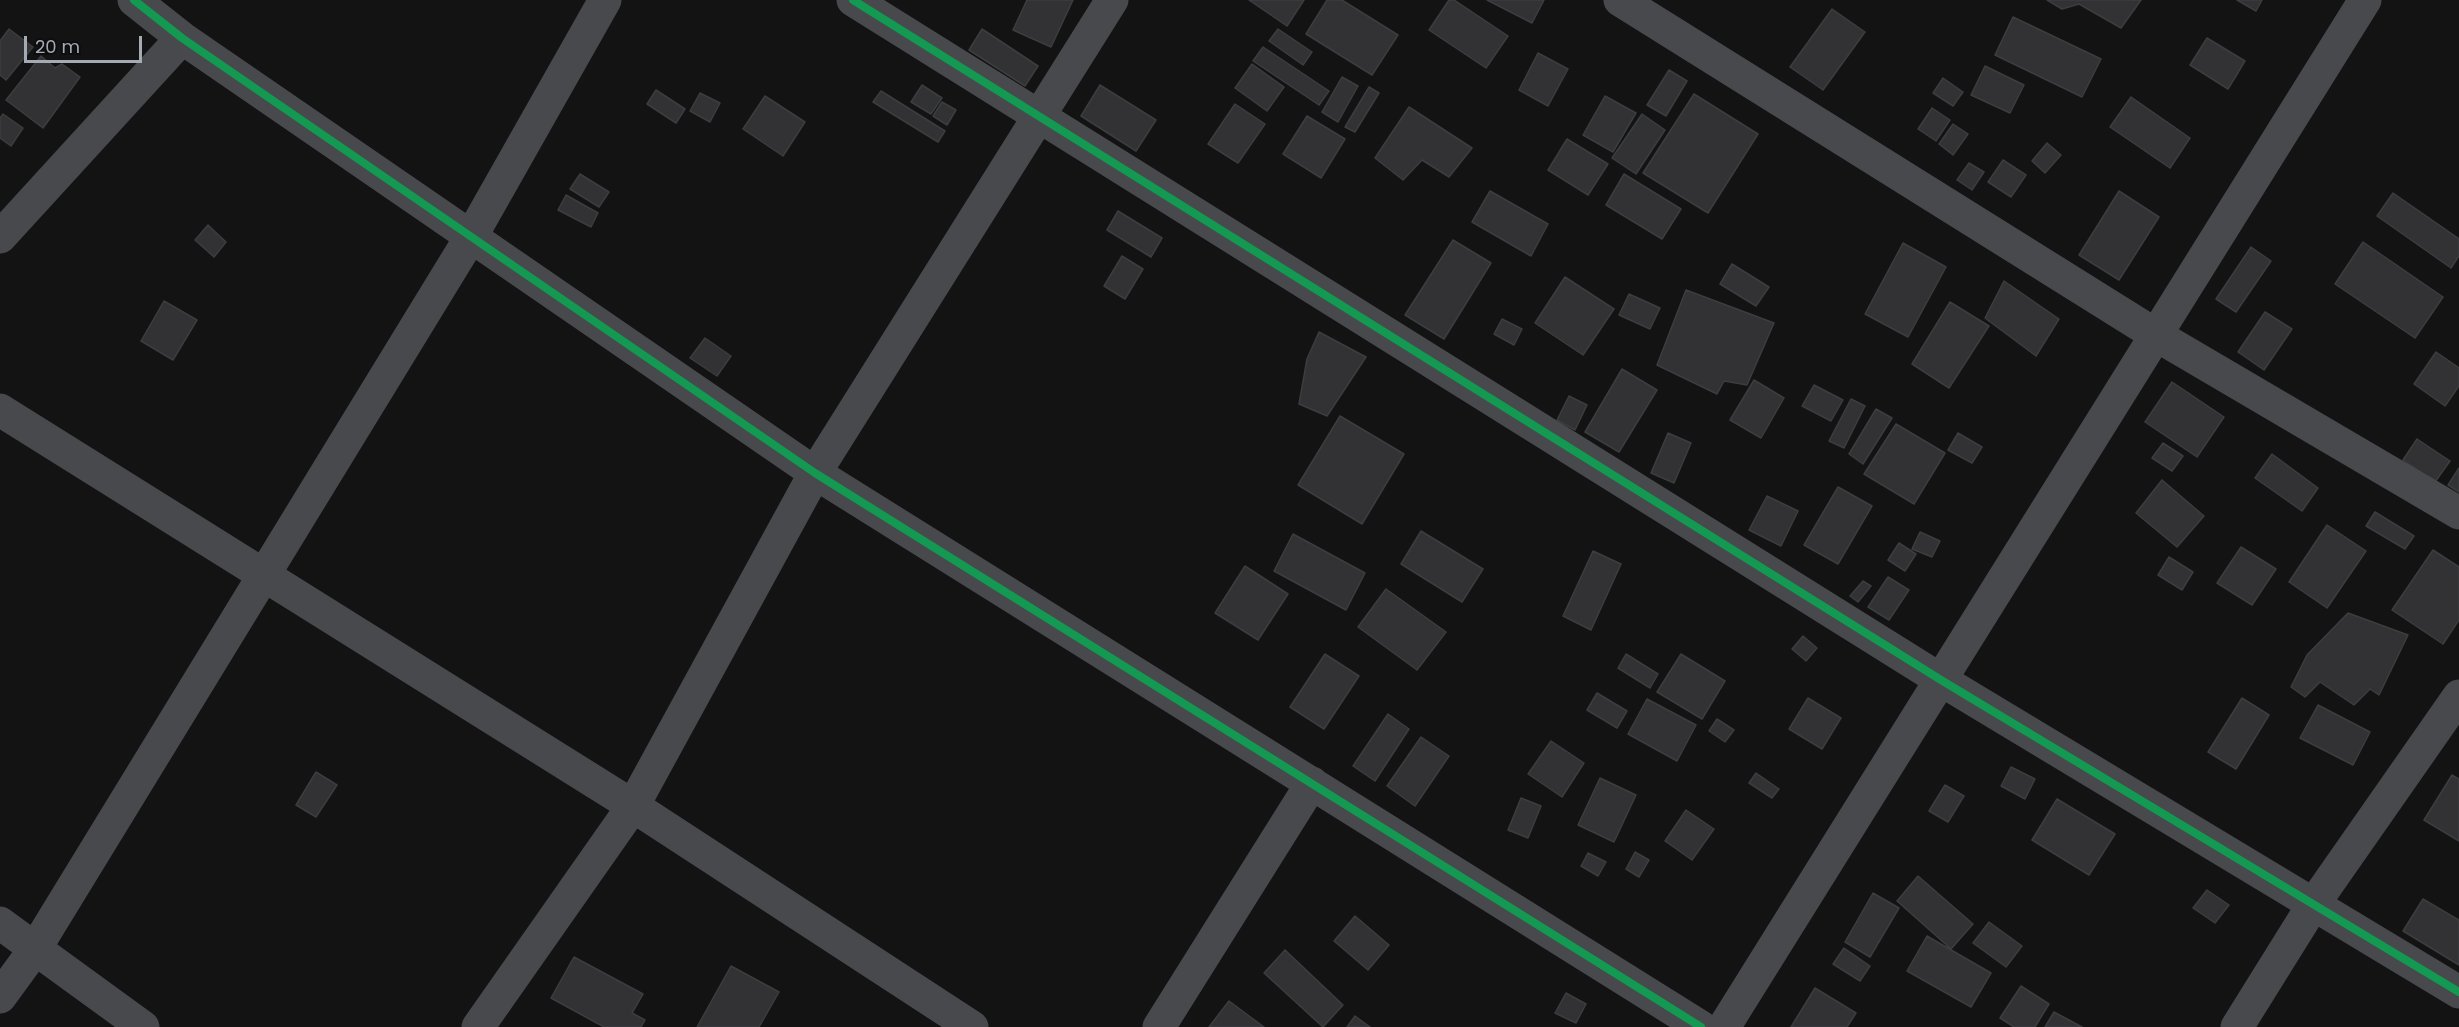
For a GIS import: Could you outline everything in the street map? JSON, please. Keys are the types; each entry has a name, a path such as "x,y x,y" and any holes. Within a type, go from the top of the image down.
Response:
{"street":[{"path":"134,0 182,38 472,235 814,473 1701,1027"},
{"path":"0,997 35,948 472,235 605,0"},
{"path":"854,0 1941,680 2459,992"},
{"path":"478,1027 633,806 814,473 1112,0"},
{"path":"1724,1027 2365,0"},
{"path":"1638,5 2156,335 2459,513"},
{"path":"0,237 182,38"},
{"path":"0,410 266,574 633,806 972,1027"},
{"path":"2237,1027 2313,905 2459,696"},
{"path":"1159,1027 1312,783"},
{"path":"0,923 143,1027"}],"building":[{"path":"1027,0 1073,0 1051,47 1013,30"},
{"path":"1249,0 1304,0 1287,26"},
{"path":"1327,0 1342,0 1398,35 1372,75 1306,34"},
{"path":"1449,0 1454,0 1508,36 1486,68 1429,30"},
{"path":"1487,0 1544,0 1532,23"},
{"path":"2047,0 2141,0 2121,28 2079,4 2062,9"},
{"path":"2237,0 2262,0 2256,11"},
{"path":"1832,9 1865,32 1823,90 1790,67"},
{"path":"2013,17 2101,59 2082,97 1995,55"},
{"path":"9,29 33,47 6,80 0,75 0,41"},
{"path":"982,29 1038,66 1025,86 969,50"},
{"path":"1278,29 1312,52 1303,65 1269,41"},
{"path":"2207,38 2245,61 2228,89 2190,65"},
{"path":"1263,47 1329,91 1319,105 1253,61"},
{"path":"1538,53 1568,69 1548,106 1519,90"},
{"path":"41,56 55,68 62,64 80,77 43,128 6,100"},
{"path":"1252,64 1284,87 1267,111 1235,88"},
{"path":"1985,66 2024,85 2010,113 1971,95"},
{"path":"1669,70 1687,81 1666,116 1647,105"},
{"path":"1342,77 1358,86 1338,122 1322,112"},
{"path":"1943,78 1963,92 1953,106 1933,93"},
{"path":"922,85 942,98 931,114 911,102"},
{"path":"1100,85 1156,120 1136,151 1081,116"},
{"path":"1369,87 1379,93 1355,132 1345,127"},
{"path":"656,90 685,109 676,123 647,104"},
{"path":"881,91 945,131 938,142 873,102"},
{"path":"700,93 720,103 710,122 690,111"},
{"path":"1694,94 1758,134 1708,213 1643,173"},
{"path":"765,96 805,122 783,156 743,129"},
{"path":"1605,96 1636,113 1613,152 1583,135"},
{"path":"2131,97 2190,138 2170,168 2110,127"},
{"path":"942,102 956,110 947,125 933,116"},
{"path":"1235,104 1265,124 1238,163 1208,144"},
{"path":"1409,107 1472,148 1449,177 1422,160 1403,180 1375,158"},
{"path":"1932,108 1950,120 1936,141 1918,129"},
{"path":"3,114 23,128 11,146 0,138 0,118"},
{"path":"1642,114 1665,130 1636,174 1612,158"},
{"path":"1307,116 1345,139 1321,178 1283,154"},
{"path":"1953,124 1968,134 1953,155 1939,144"},
{"path":"1567,139 1608,164 1588,195 1548,170"},
{"path":"2047,143 2061,155 2045,173 2032,161"},
{"path":"2003,160 2026,175 2011,197 1988,182"},
{"path":"1969,163 1984,172 1972,190 1957,180"},
{"path":"580,174 609,192 599,207 570,189"},
{"path":"1624,174 1681,209 1662,239 1606,205"},
{"path":"1490,191 1548,224 1531,256 1472,222"},
{"path":"2119,191 2159,217 2119,280 2079,255"},
{"path":"2393,193 2459,239 2459,256 2451,268 2377,216"},
{"path":"566,195 598,213 591,227 558,210"},
{"path":"1118,211 1162,238 1151,257 1107,230"},
{"path":"208,225 226,242 214,257 195,240"},
{"path":"1453,240 1491,263 1444,339 1405,315"},
{"path":"2363,242 2443,297 2415,338 2335,284"},
{"path":"1903,243 1946,267 1908,337 1865,314"},
{"path":"2251,247 2271,261 2236,312 2216,299"},
{"path":"1122,256 1143,269 1125,299 1104,286"},
{"path":"1732,264 1769,287 1756,306 1720,284"},
{"path":"1565,277 1614,309 1583,355 1535,323"},
{"path":"2004,281 2059,319 2036,356 1985,318"},
{"path":"1686,290 1774,323 1747,385 1724,381 1717,394 1657,365"},
{"path":"1629,294 1660,308 1650,329 1619,315"},
{"path":"164,301 197,320 173,360 141,341"},
{"path":"1950,302 1989,326 1949,388 1912,364"},
{"path":"2265,312 2292,329 2264,370 2238,352"},
{"path":"1502,319 1522,329 1514,345 1494,334"},
{"path":"1319,332 1366,357 1327,416 1299,404 1307,359"},
{"path":"705,338 731,356 717,376 690,358"},
{"path":"2436,352 2459,368 2459,386 2445,406 2414,384"},
{"path":"1622,369 1657,390 1619,452 1585,432"},
{"path":"1754,380 1784,398 1761,438 1730,420"},
{"path":"2172,382 2224,417 2197,457 2145,422"},
{"path":"1814,385 1843,400 1831,421 1802,406"},
{"path":"1569,396 1587,405 1575,430 1557,420"},
{"path":"1851,399 1865,406 1844,448 1829,441"},
{"path":"1876,409 1892,418 1863,464 1849,454"},
{"path":"1340,416 1404,454 1362,524 1298,485"},
{"path":"1896,424 1945,453 1914,504 1864,474"},
{"path":"1668,433 1691,443 1674,483 1651,473"},
{"path":"1958,433 1982,447 1972,463 1948,450"},
{"path":"2417,439 2450,461 2435,482 2403,460"},
{"path":"2163,443 2183,456 2172,471 2152,458"},
{"path":"2272,454 2318,488 2302,511 2255,478"},
{"path":"2459,468 2459,492 2448,485"},
{"path":"2162,480 2204,516 2177,547 2136,513"},
{"path":"1838,487 1872,506 1838,564 1804,545"},
{"path":"1767,496 1798,511 1781,546 1749,530"},
{"path":"2375,512 2414,536 2405,549 2366,526"},
{"path":"2327,525 2366,551 2327,608 2289,582"},
{"path":"1421,531 1483,569 1462,602 1401,564"},
{"path":"1920,532 1940,541 1932,557 1912,549"},
{"path":"1293,534 1365,573 1346,610 1274,571"},
{"path":"1899,543 1916,554 1905,571 1888,560"},
{"path":"2241,547 2276,569 2252,605 2217,583"},
{"path":"2433,550 2459,567 2459,620 2443,644 2392,610"},
{"path":"1593,551 1621,564 1591,630 1563,616"},
{"path":"2169,557 2193,572 2182,590 2158,575"},
{"path":"1245,566 1288,594 1258,640 1215,613"},
{"path":"1888,577 1909,590 1889,620 1868,607"},
{"path":"1863,581 1871,586 1858,602 1850,596"},
{"path":"1386,589 1446,632 1417,670 1358,627"},
{"path":"2348,613 2408,635 2379,695 2370,689 2354,705 2320,682 2305,697 2291,687 2307,655"},
{"path":"1803,636 1817,648 1806,661 1792,649"},
{"path":"1325,654 1359,676 1324,729 1290,707"},
{"path":"1626,654 1658,674 1650,688 1618,668"},
{"path":"1681,654 1725,681 1702,719 1657,692"},
{"path":"1597,693 1627,711 1617,728 1587,710"},
{"path":"1808,698 1841,718 1822,749 1789,729"},
{"path":"2242,698 2269,715 2236,769 2208,752"},
{"path":"1647,699 1696,725 1677,761 1628,734"},
{"path":"2318,705 2370,732 2353,765 2300,738"},
{"path":"1388,714 1409,729 1375,781 1353,766"},
{"path":"1717,719 1734,730 1725,742 1709,731"},
{"path":"1421,737 1449,756 1415,806 1387,786"},
{"path":"1551,741 1584,763 1562,797 1528,774"},
{"path":"2011,767 2035,779 2025,799 2001,786"},
{"path":"316,772 337,785 316,817 296,805"},
{"path":"1756,773 1779,789 1772,798 1749,783"},
{"path":"2452,775 2459,779 2459,841 2424,820"},
{"path":"1600,778 1636,795 1614,842 1578,825"},
{"path":"1945,785 1964,796 1948,822 1929,811"},
{"path":"1521,798 1541,806 1528,838 1508,830"},
{"path":"2057,799 2115,834 2089,875 2032,840"},
{"path":"1686,810 1714,829 1692,860 1665,841"},
{"path":"1635,852 1649,860 1639,877 1626,869"},
{"path":"1588,853 1606,862 1598,876 1581,866"},
{"path":"1918,876 1973,924 1951,949 1897,901"},
{"path":"2207,890 2229,905 2215,923 2193,908"},
{"path":"1873,893 1899,908 1870,957 1845,942"},
{"path":"2423,899 2459,920 2459,965 2403,931"},
{"path":"1355,916 1389,945 1368,970 1334,941"},
{"path":"1989,922 2022,946 2006,967 1973,943"},
{"path":"1927,936 1991,973 1971,1007 1907,971"},
{"path":"1844,948 1870,966 1860,981 1833,964"},
{"path":"1285,950 1343,1005 1323,1027 1264,973"},
{"path":"574,957 643,994 632,1013 645,1020 641,1027 604,1027 551,998"},
{"path":"731,966 779,992 759,1027 697,1027"},
{"path":"2021,986 2049,1004 2035,1027 2014,1027 2000,1018"},
{"path":"1815,988 1856,1013 1847,1027 1791,1027"},
{"path":"1566,993 1586,1004 1576,1023 1555,1013"},
{"path":"1229,1001 1264,1027 1209,1027"},
{"path":"2054,1012 2082,1027 2045,1027"},
{"path":"1355,1016 1370,1027 1347,1027"}],"cycle path":[{"path":"134,0 182,38 815,473 1701,1027"},
{"path":"853,0 1941,680 2459,992"}]}
